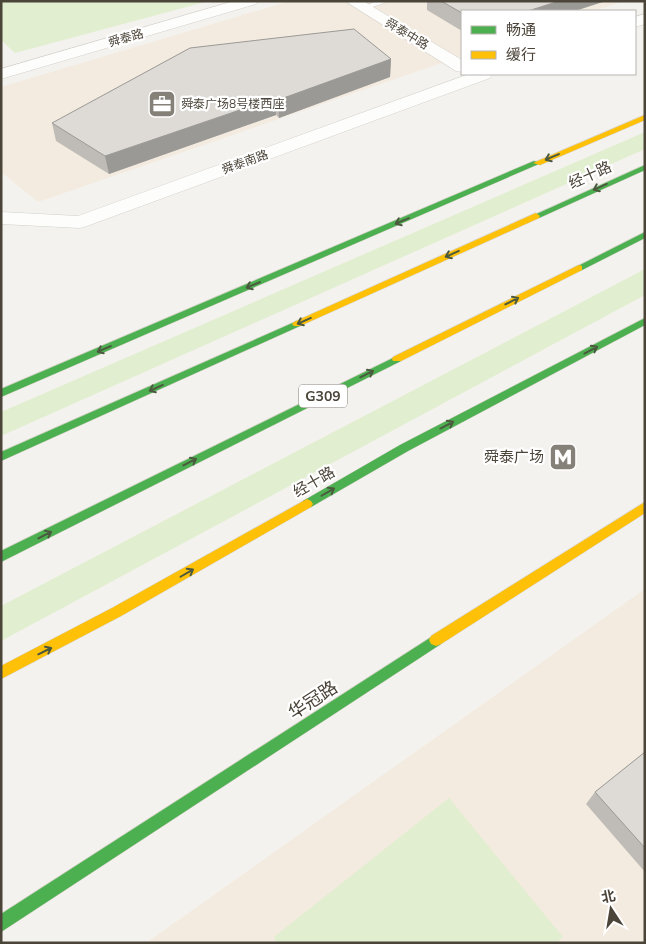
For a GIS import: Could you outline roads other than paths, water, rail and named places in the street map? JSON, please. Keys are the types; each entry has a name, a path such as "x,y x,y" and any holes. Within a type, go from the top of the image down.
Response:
{"main road":[{"name":"经十路","path":"1,393 645,117"},
{"name":"经十路","path":"1,458 645,167"},
{"name":"G309","path":"1,557 645,235"},
{"name":"经十路","path":"1,673 75,636 161,589 404,448 645,321"},
{"name":"华冠路","path":"1,924 410,657 645,507"}],"street":[{"name":"舜泰路","path":"1,74 250,1"},
{"name":"舜泰中路","path":"358,5 461,65"},
{"name":"舜泰南路","path":"1,218 80,222 469,75"}],"lane":[{"path":"358,5 386,1"}],"place":[{"name":"舜泰广场8号楼西座","path":"162,104"},
{"name":"舜泰广场","path":"563,457"}]}
